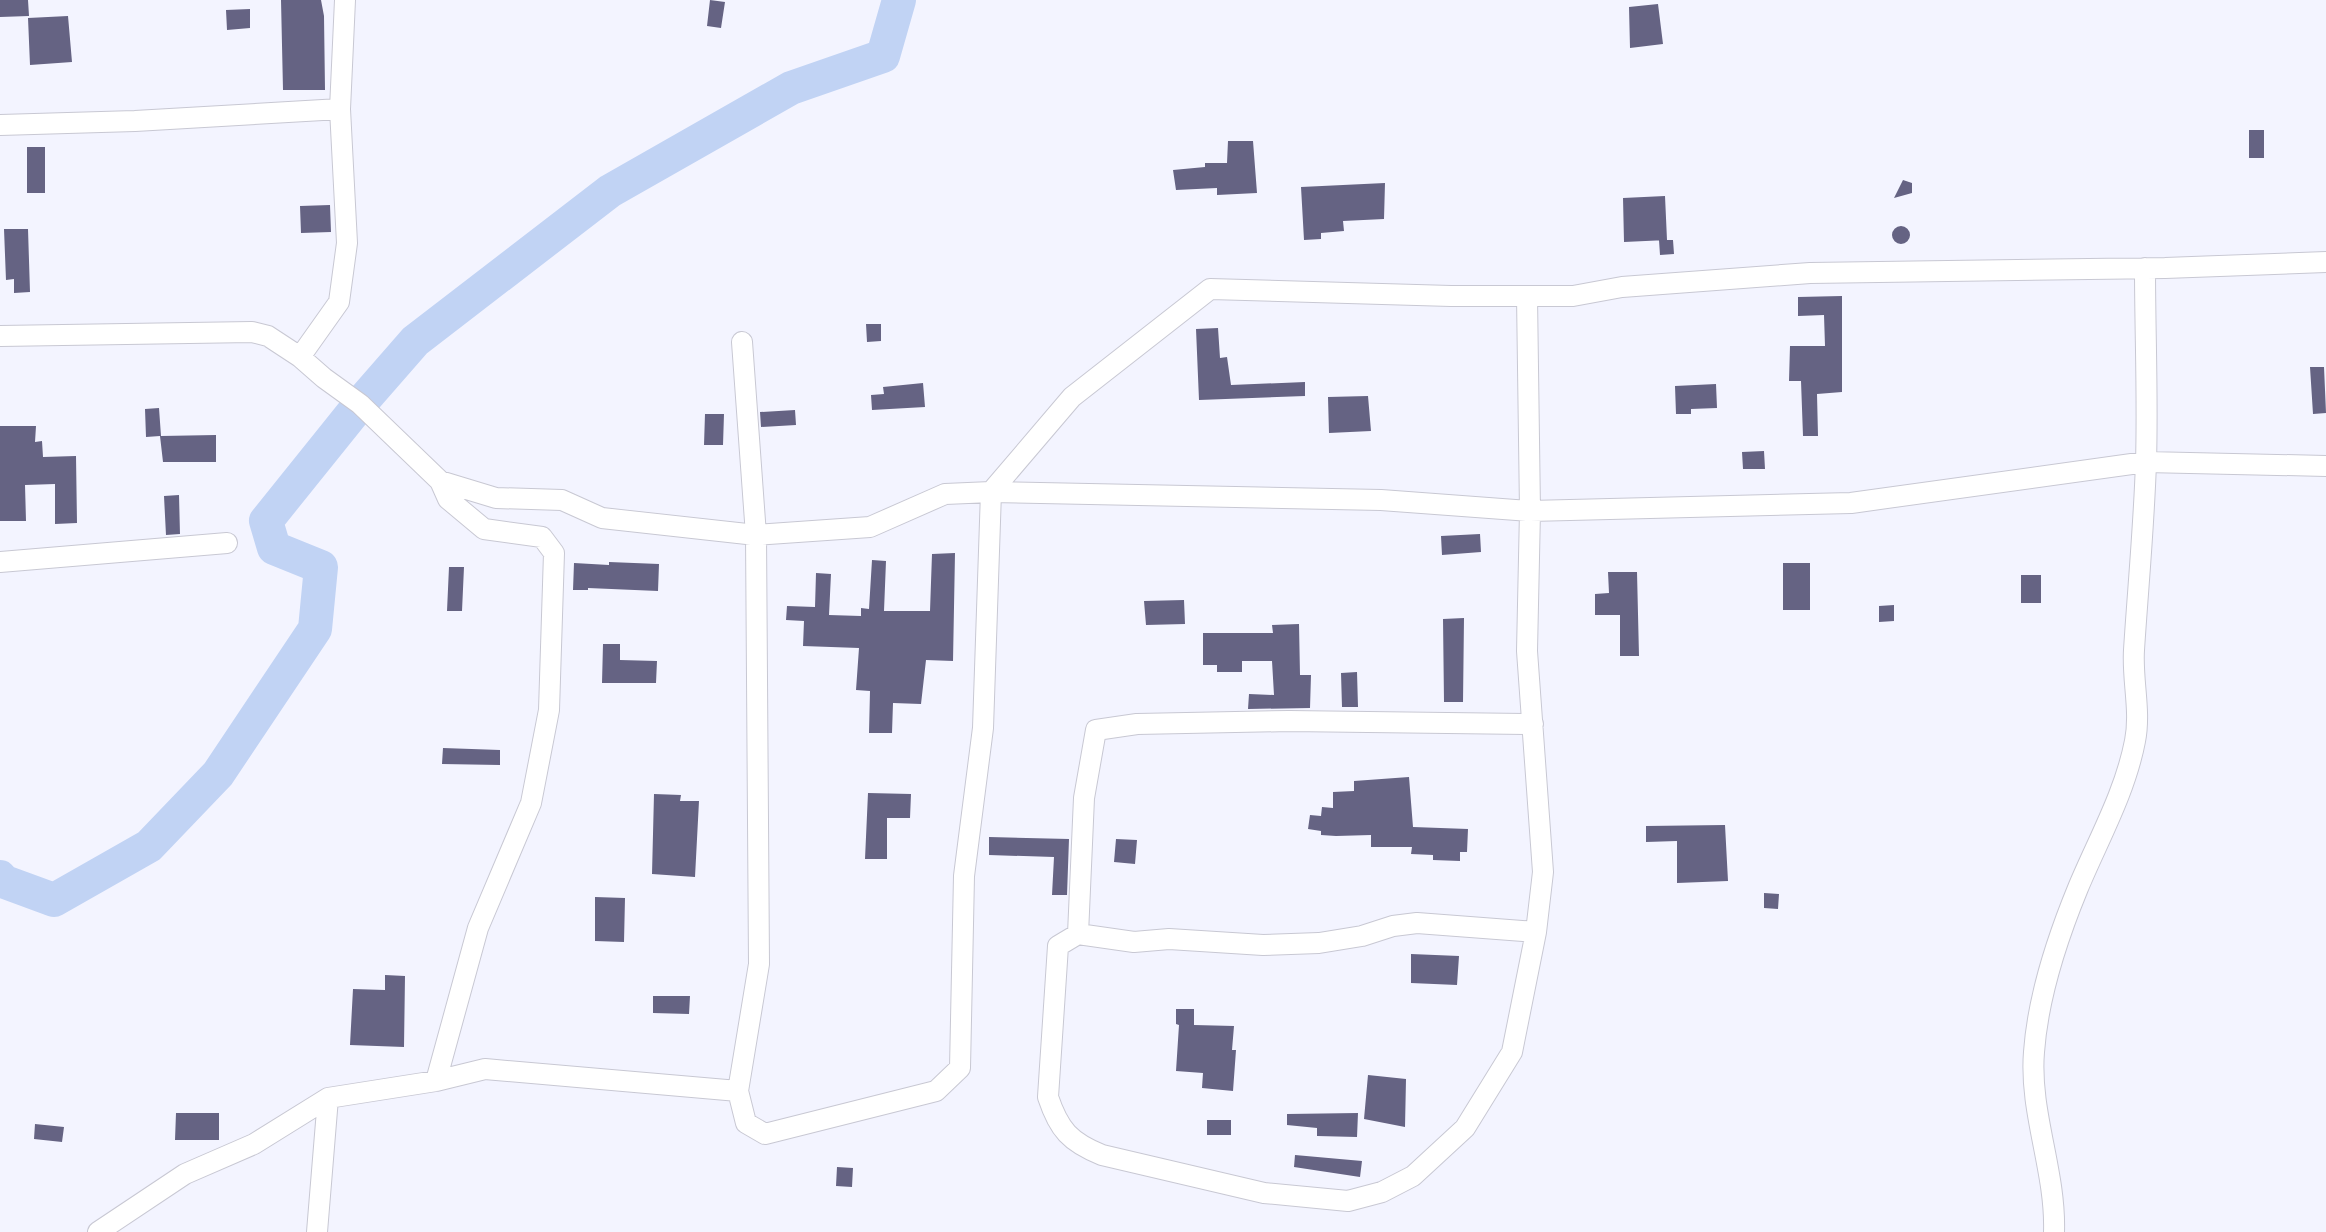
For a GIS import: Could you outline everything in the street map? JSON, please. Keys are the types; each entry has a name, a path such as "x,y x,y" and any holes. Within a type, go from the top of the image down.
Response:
{"street":[{"path":"300,357 339,302 347,243 340,109 345,0"},
{"path":"0,125 340,109"},
{"path":"742,342 756,535 759,964 738,1091 746,1123 765,1134 936,1091 960,1068 964,876 983,728 991,492 1072,397 1210,289 1573,296 1622,287 1810,273 2326,262"},
{"path":"2054,1232 2055,1208 2033,1079 2037,1019 2078,889 2108,822 2136,739 2133,663 2146,462 2145,268"},
{"path":"1527,296 1530,511 1527,651 1543,872 1536,932 1512,1052 1465,1128 1413,1176 1382,1192 1348,1201 1264,1193 1162,1171 1094,1152 1062,1131 1048,1097 1058,946 1078,934 1134,942 1196,939 1263,945 1319,943 1417,923 1536,932"},
{"path":"0,336 252,332 268,336 360,404 440,481 448,499 484,529 542,537 554,553 549,710 531,803 478,928 436,1081"},
{"path":"440,481 496,498 562,500 602,518 756,535 870,527 945,494 991,492 1381,500 1530,511 1851,503 2146,462 2326,466"},
{"path":"0,562 227,543"},
{"path":"1078,934 1084,798 1096,730 1137,724 1273,721 1533,724"},
{"path":"98,1232 185,1174 254,1144 328,1098 436,1081 485,1069 738,1091"},
{"path":"317,1232 328,1098"}],"building":[{"path":"0,0 28,0 29,16 0,17"},
{"path":"281,0 321,0 325,90 283,90"},
{"path":"710,0 725,2 721,28 707,26"},
{"path":"1658,4 1663,44 1630,48 1629,7"},
{"path":"250,9 250,28 227,30 226,10"},
{"path":"68,16 72,62 30,65 28,18"},
{"path":"2249,130 2264,130 2264,158 2249,158"},
{"path":"1228,141 1253,141 1257,193 1217,195 1217,188 1176,190 1173,170 1205,167 1205,163 1227,163"},
{"path":"27,147 45,147 45,193 27,193"},
{"path":"1903,180 1912,183 1912,193 1894,198"},
{"path":"1385,183 1384,219 1343,221 1344,231 1321,233 1321,239 1304,240 1301,187"},
{"path":"1665,196 1667,240 1624,242 1623,198"},
{"path":"330,205 331,232 301,233 300,206"},
{"path":"1901,226 1910,235 1901,244 1892,235"},
{"path":"4,229 28,229 30,292 14,293 14,279 6,280"},
{"path":"1659,240 1673,240 1674,254 1660,255"},
{"path":"1842,296 1842,392 1817,394 1818,436 1803,436 1801,381 1789,381 1790,346 1825,346 1824,315 1798,316 1798,297"},
{"path":"866,324 881,324 881,341 867,342"},
{"path":"1218,328 1220,358 1227,357 1231,385 1305,382 1305,396 1199,400 1196,329"},
{"path":"2310,367 2324,367 2326,413 2313,414"},
{"path":"923,383 925,407 872,410 871,395 884,394 883,387"},
{"path":"1716,384 1717,408 1691,409 1691,414 1676,414 1675,386"},
{"path":"1368,396 1371,431 1329,433 1328,397"},
{"path":"159,408 161,436 216,435 216,462 163,462 160,436 146,437 145,409"},
{"path":"795,410 796,425 761,427 760,412"},
{"path":"705,414 724,414 723,445 704,445"},
{"path":"0,426 36,426 35,442 42,441 43,457 76,456 77,523 55,524 55,484 25,485 26,521 0,521"},
{"path":"1764,451 1765,469 1743,469 1742,452"},
{"path":"179,495 180,534 166,535 164,496"},
{"path":"1480,534 1481,552 1442,555 1441,536"},
{"path":"955,553 953,661 926,660 921,704 893,703 892,733 869,733 870,691 856,690 859,648 803,646 804,621 786,620 787,606 815,607 816,573 831,574 829,615 861,616 861,608 869,609 872,560 886,561 884,611 930,611 932,554"},
{"path":"609,562 659,564 658,591 573,590 574,563 609,565"},
{"path":"1783,563 1810,563 1810,610 1783,610"},
{"path":"449,567 464,567 462,611 447,611"},
{"path":"1608,572 1637,572 1639,656 1620,656 1620,615 1595,615 1595,594 1609,593"},
{"path":"2021,575 2041,575 2041,603 2021,603"},
{"path":"1184,600 1185,624 1146,625 1144,601"},
{"path":"1894,605 1894,621 1879,622 1879,606"},
{"path":"1464,618 1463,702 1444,702 1443,619"},
{"path":"1299,624 1300,675 1311,675 1310,708 1248,709 1249,694 1274,695 1272,661 1242,661 1242,672 1217,672 1217,665 1203,665 1203,633 1273,633 1272,625"},
{"path":"603,644 620,644 620,660 657,661 656,683 602,683"},
{"path":"1357,672 1358,707 1342,707 1341,673"},
{"path":"443,748 500,750 500,765 442,764"},
{"path":"1409,777 1413,827 1468,829 1467,852 1460,852 1460,861 1433,860 1433,855 1411,854 1412,847 1371,847 1371,835 1321,835 1321,831 1308,829 1310,815 1321,816 1322,807 1333,808 1333,792 1354,791 1354,781"},
{"path":"868,793 911,794 910,818 887,818 887,859 865,859"},
{"path":"654,794 681,795 680,801 699,801 695,877 652,874"},
{"path":"1725,825 1728,881 1677,883 1677,841 1646,842 1646,826"},
{"path":"989,837 1069,839 1067,895 1052,895 1054,857 989,855"},
{"path":"1116,839 1137,840 1135,864 1114,862"},
{"path":"1764,893 1779,894 1778,909 1764,908"},
{"path":"595,897 625,898 624,942 595,941"},
{"path":"1411,954 1459,956 1457,985 1411,983"},
{"path":"385,975 405,976 404,1047 350,1045 353,989 385,990"},
{"path":"653,996 690,996 689,1014 653,1013"},
{"path":"1176,1009 1194,1009 1194,1025 1234,1026 1233,1091 1202,1088 1203,1073 1176,1071 1179,1025 1176,1024"},
{"path":"1368,1075 1406,1079 1405,1127 1364,1119"},
{"path":"176,1113 219,1113 219,1140 175,1140"},
{"path":"1358,1113 1357,1137 1317,1136 1317,1128 1287,1125 1287,1114"},
{"path":"1207,1120 1231,1120 1231,1135 1207,1135"},
{"path":"35,1124 64,1127 62,1142 34,1139"},
{"path":"1295,1155 1362,1161 1360,1177 1294,1167"},
{"path":"837,1167 853,1168 852,1187 836,1186"}],"waterway":[{"path":"0,877 2,881 54,900 149,846 218,774 315,629 321,567 274,548 266,521 415,341 610,191 791,88 883,56 899,0"}]}
